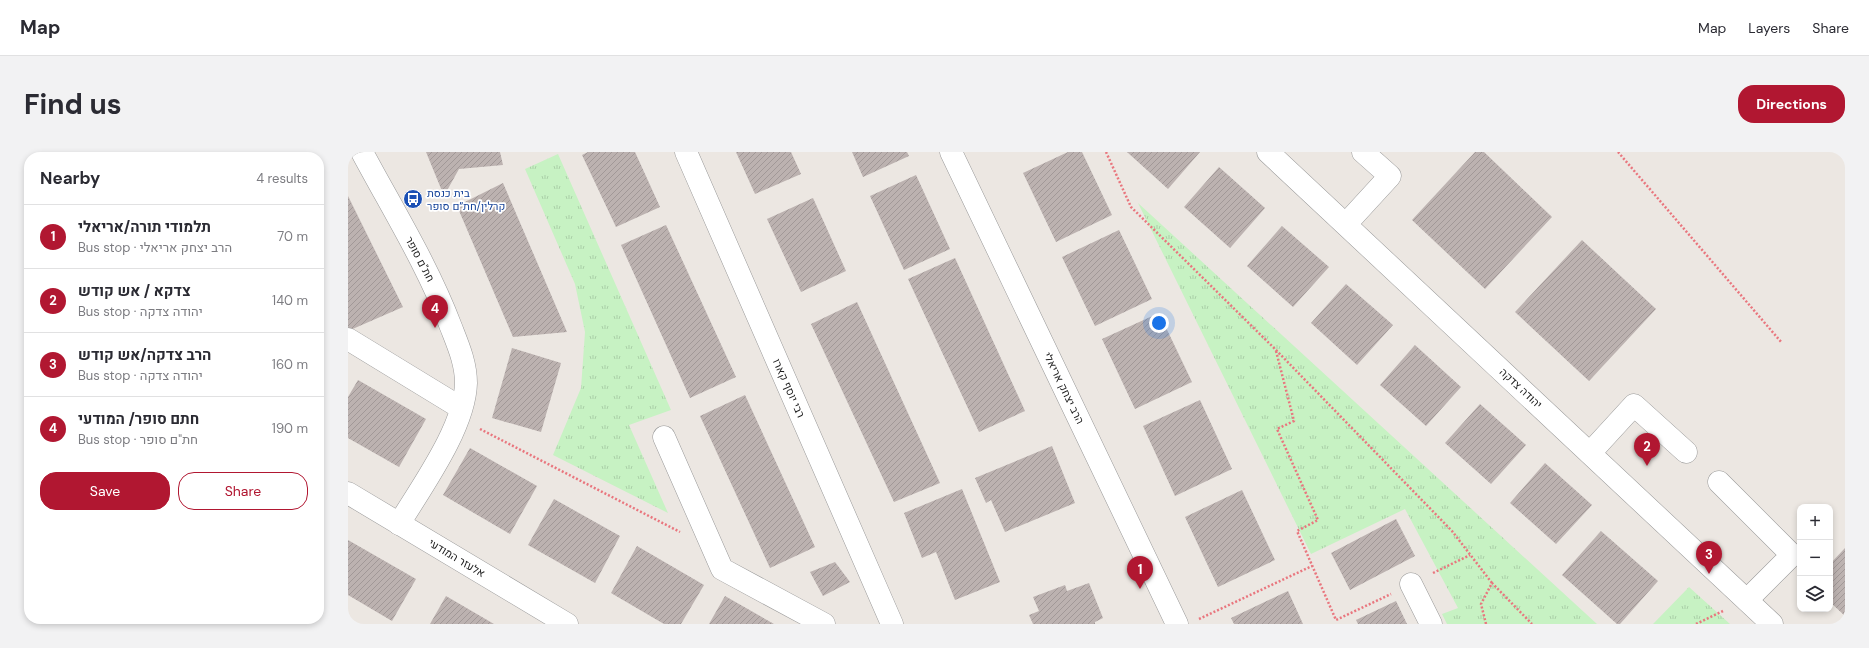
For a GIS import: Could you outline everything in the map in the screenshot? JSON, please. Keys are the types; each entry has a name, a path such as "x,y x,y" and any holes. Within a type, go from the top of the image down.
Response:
{"street":[{"name":"חת\"ם סופר","path":"362,152 438,294 462,356 466,383 460,413 452,436 399,524"},
{"name":"רבי יוסף קארו","path":"686,152 892,624"},
{"name":"הרב יצחק אריאלי","path":"951,152 1186,622"},
{"name":"יהודה צדקה","path":"1268,152 1772,624"},
{"path":"1346,224 1390,176 1363,152"},
{"path":"348,339 460,413"},
{"path":"1590,453 1634,405 1686,452"},
{"path":"664,437 722,569 824,624"},
{"path":"1719,482 1792,555 1747,600"},
{"name":"אלעזר המודעי","path":"348,493 567,624"},
{"path":"1411,584 1431,624"}],"path":[{"path":"1106,152 1131,207 1275,349 1452,531 1492,583 1532,624"},
{"path":"1618,152 1782,343"},
{"path":"1275,349 1294,421 1277,429 1318,520 1297,531 1336,620 1470,555"},
{"path":"460,413 714,550"},
{"path":"1186,622 1312,566"},
{"path":"1486,624 1481,604 1492,583"}],"green space":[{"path":"558,154 671,410 629,425 668,513 553,455 581,388 585,332 575,284 525,169"},
{"path":"1138,203 1597,624 1447,624 1442,614 1458,608 1405,509 1311,554"},
{"path":"1689,587 1730,624 1653,624"}],"building":[{"path":"426,152 500,152 503,165 459,169 444,196"},
{"path":"588,152 635,152 660,207 616,227 582,155"},
{"path":"736,152 791,152 801,174 755,194"},
{"path":"852,152 907,152 909,156 863,177"},
{"path":"1068,152 1082,152 1112,215 1056,242 1023,173"},
{"path":"1127,152 1200,152 1168,189"},
{"path":"1475,152 1484,152 1552,217 1485,289 1412,220"},
{"path":"1219,167 1265,208 1230,248 1184,207"},
{"path":"916,175 950,249 904,270 870,196"},
{"path":"503,183 567,332 513,337 457,206"},
{"path":"348,196 403,307 348,331"},
{"path":"813,198 846,271 801,292 767,219"},
{"path":"666,225 736,377 690,398 621,245"},
{"path":"1282,226 1329,267 1293,307 1247,266"},
{"path":"1119,230 1152,299 1095,326 1062,257"},
{"path":"1582,240 1656,309 1589,381 1515,312"},
{"path":"955,258 1025,411 979,432 908,279"},
{"path":"1346,284 1393,325 1357,365 1311,323"},
{"path":"857,302 940,483 894,502 811,324"},
{"path":"1159,313 1192,382 1135,409 1102,339"},
{"path":"1415,345 1461,387 1426,426 1380,385"},
{"path":"512,348 561,363 541,432 492,418"},
{"path":"358,380 426,419 399,467 348,438 348,397"},
{"path":"745,395 815,547 770,568 700,416"},
{"path":"1200,400 1232,469 1175,496 1143,426"},
{"path":"1480,404 1526,445 1491,484 1445,443"},
{"path":"1052,446 1075,503 1005,532 991,500 986,503 975,478"},
{"path":"470,448 537,486 510,534 443,495"},
{"path":"1545,463 1592,505 1556,544 1510,503"},
{"path":"962,489 1000,582 955,600 936,552 922,558 904,513"},
{"path":"1242,490 1275,560 1218,587 1185,517"},
{"path":"554,499 620,536 595,583 528,545"},
{"path":"1396,519 1415,556 1350,590 1331,553"},
{"path":"1601,531 1658,581 1620,624 1617,624 1562,575"},
{"path":"348,540 416,579 392,621 348,595"},
{"path":"637,546 704,585 681,624 664,624 611,593"},
{"path":"1845,548 1845,616 1833,605 1833,561"},
{"path":"835,562 850,582 823,596 810,572"},
{"path":"1089,583 1103,618 1095,622 1095,624 1033,624 1029,615 1039,611 1033,597 1065,585 1067,591"},
{"path":"1288,591 1303,624 1234,624 1231,618"},
{"path":"446,596 494,624 430,624"},
{"path":"725,596 774,624 709,624"},
{"path":"1396,601 1407,624 1358,624 1356,620"}],"place":[{"name":"בית כנסת קרלין/חת״ם סופר","path":"413,199"},
{"name":"חתם סופר/ המודעי","path":"435,328"},
{"name":"צדקא / אש קודש","path":"1647,466"},
{"name":"הרב צדקה/אש קודש","path":"1709,574"},
{"name":"תלמודי תורה/אריאלי","path":"1140,589"}]}
